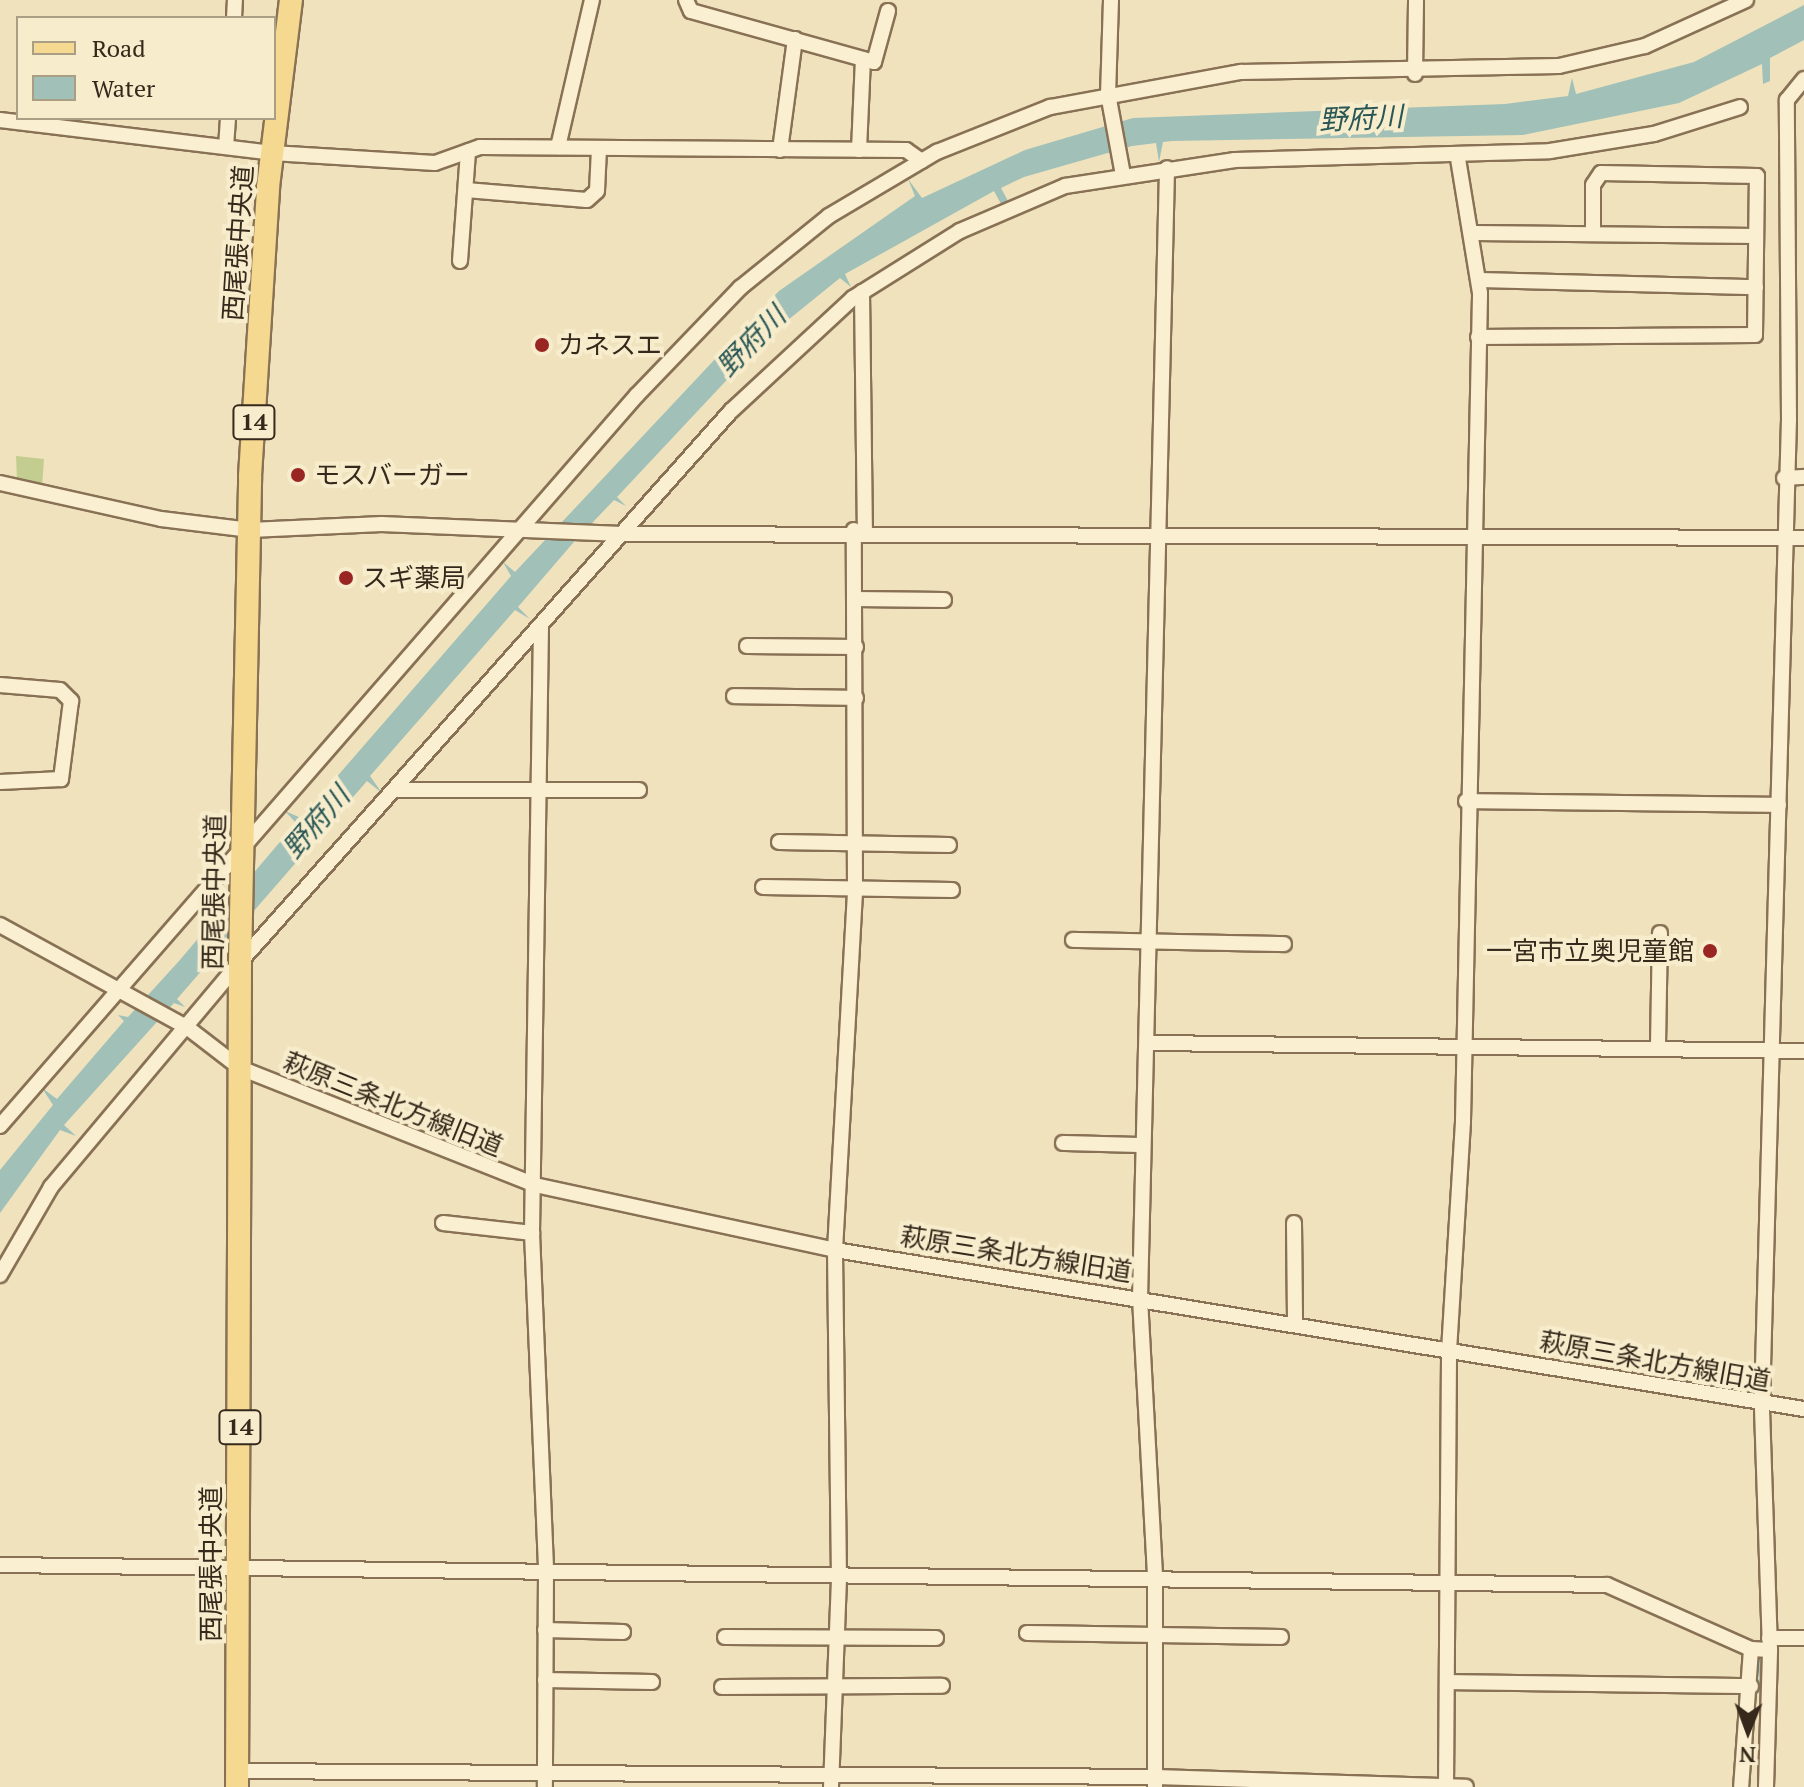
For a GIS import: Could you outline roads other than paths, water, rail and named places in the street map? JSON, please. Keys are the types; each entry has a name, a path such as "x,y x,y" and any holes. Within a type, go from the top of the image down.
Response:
{"main road":[{"name":"西尾張中央道","path":"237,1779 240,962 250,530 272,153 291,0"}],"street":[{"path":"558,147 592,0"},
{"path":"686,0 691,11 874,62 888,11"},
{"path":"1111,0 1108,98 1122,172"},
{"path":"1415,74 1416,0"},
{"path":"0,1126 519,532 740,288 829,216 922,161 988,128 1108,98 1241,72 1415,74 1573,63 1645,46 1746,0"},
{"path":"780,150 795,39"},
{"path":"859,150 863,59"},
{"path":"1766,1787 1770,1644 1762,1404 1776,1050 1781,538 1784,478 1796,419 1797,256 1787,100 1804,79"},
{"path":"0,1275 51,1187 240,962 398,790 541,626 616,534 731,411 862,292 1006,206 1122,172 1291,157 1458,158 1654,134 1740,107"},
{"path":"0,120 272,153 435,163 468,151 558,147 906,150 922,161"},
{"path":"226,147 228,120"},
{"path":"466,190 587,200 597,191 599,148"},
{"path":"460,261 468,151"},
{"path":"1788,151 1804,151"},
{"path":"1446,1786 1450,1682 1449,1351 1462,1045 1470,539 1480,280 1475,233 1458,158"},
{"path":"1155,1782 1155,1575 1140,1299 1141,1145 1151,1043 1149,939 1167,168"},
{"path":"1478,337 1755,335 1757,176 1601,173 1593,185 1593,233"},
{"path":"1475,233 1756,236"},
{"path":"1480,280 1756,287"},
{"path":"831,1783 832,1689 839,1579 835,1250 855,889 855,599 860,531 862,292"},
{"path":"1784,478 1804,477"},
{"path":"0,483 161,519 250,530 382,524 616,534 860,531 1470,539 1804,538"},
{"path":"855,599 944,600"},
{"path":"541,626 532,1233 546,1571 545,1779"},
{"path":"747,646 856,647"},
{"path":"0,685 60,690 71,701 61,779 0,782"},
{"path":"734,696 856,698"},
{"path":"398,790 639,790"},
{"path":"1466,801 1779,805"},
{"path":"779,842 949,845"},
{"path":"763,887 952,890"},
{"name":"萩原三条北方線旧道","path":"0,925 185,1027 240,1068 535,1185 835,1250 1804,1409"},
{"path":"1658,1045 1660,933"},
{"path":"1073,940 1149,939 1284,944"},
{"path":"1151,1043 1658,1045 1804,1051"},
{"path":"1063,1143 1141,1145"},
{"path":"443,1223 532,1233"},
{"path":"1294,1223 1295,1324"},
{"path":"0,1565 240,1571 546,1571 839,1579 1155,1575 1607,1585 1751,1649 1804,1638"},
{"path":"545,1630 623,1632"},
{"path":"1027,1633 1281,1637"},
{"path":"725,1637 835,1640 936,1638"},
{"path":"1741,1787 1751,1686 1751,1649"},
{"path":"545,1680 652,1682"},
{"path":"1450,1682 1751,1686"},
{"path":"722,1687 832,1689 942,1686"},
{"path":"237,1779 1155,1782 1466,1787"}],"water":[{"name":"野府川","path":"1804,5 1804,40 1770,58 1770,81 1763,84 1762,64 1679,103 1523,135 1172,141 1163,142 1159,162 1156,143 1132,146 1024,177 1001,188 1008,201 1001,204 994,191 845,274 851,287 840,278 767,337 617,497 626,506 614,500 573,543 518,607 530,619 515,610 370,776 382,793 367,781 177,999 185,1007 174,1003 64,1125 76,1136 60,1130 0,1213 0,1170 53,1105 42,1088 57,1099 124,1021 118,1015 128,1017 179,961 296,823 285,811 301,818 511,576 503,562 515,572 779,291 915,196 908,179 922,198 1025,150 1133,118 1505,104 1568,96 1572,78 1576,94 1694,62"}],"waterway":[{"path":"1761,1657 1761,1730"}],"place":[{"name":"カネスエ","path":"542,345"},
{"name":"モスバーガー","path":"298,475"},
{"name":"スギ薬局","path":"346,578"},
{"name":"一宮市立奥児童館","path":"1710,951"}]}
